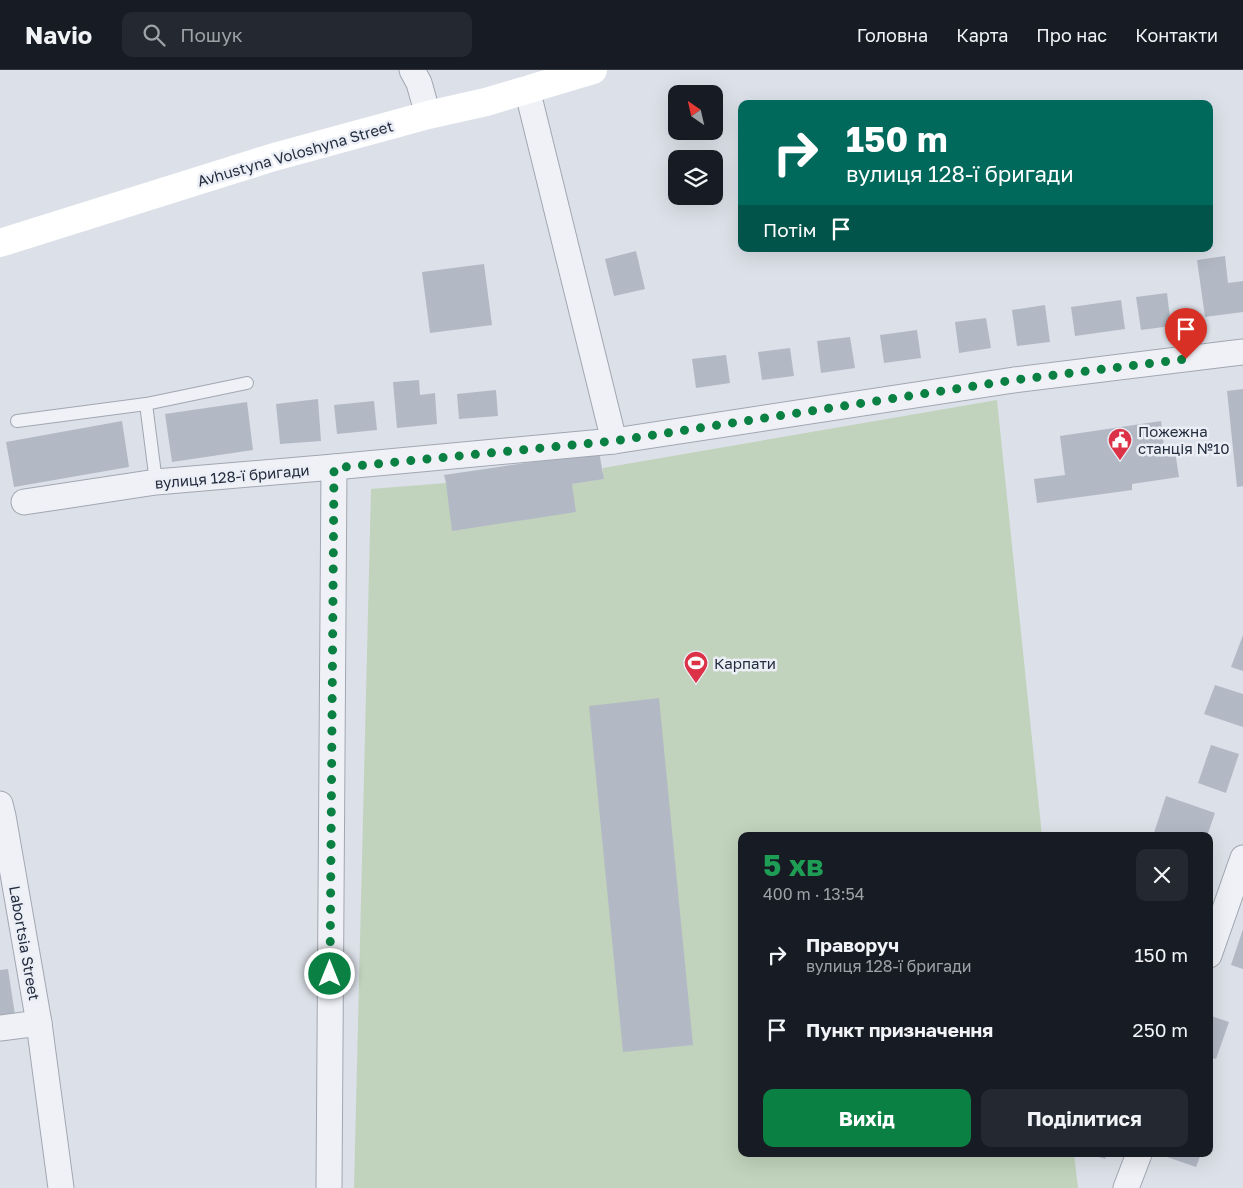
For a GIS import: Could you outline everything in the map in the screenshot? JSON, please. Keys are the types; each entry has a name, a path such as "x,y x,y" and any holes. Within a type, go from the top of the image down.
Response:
{"main road":[{"name":"Avhustyna Voloshyna Street","path":"0,243 274,157 486,102 593,70"}],"street":[{"path":"412,70 419,82 428,116"},
{"path":"527,90 614,441"},
{"name":"вулиця 128-ї бригади","path":"24,502 156,482 334,468 614,441 1014,380 1243,352"},
{"path":"329,1188 334,468"},
{"name":"Labortsia Street","path":"0,804 39,1023 61,1188"},
{"path":"1213,944 1243,858"},
{"name":"Labortsia Street","path":"0,1028 39,1023"},
{"path":"1126,1188 1137,1157"}],"lane":[{"path":"17,421 146,404 247,383"},
{"path":"146,404 156,482"}],"green space":[{"name":"Карпати","path":"997,400 1042,832 738,832 738,1157 1074,1157 1078,1188 354,1188 371,489 446,483 572,484 603,479 603,468"}],"building":[{"path":"636,251 645,289 614,296 605,259"},
{"path":"1225,256 1228,283 1243,281 1243,312 1205,317 1197,260"},
{"path":"484,264 492,325 430,333 422,272"},
{"path":"1167,293 1171,326 1141,330 1136,297"},
{"path":"1121,300 1125,329 1075,336 1071,307"},
{"path":"1045,305 1050,342 1017,346 1012,310"},
{"path":"986,318 991,348 959,353 955,322"},
{"path":"917,330 921,358 884,363 880,335"},
{"path":"850,337 855,368 821,373 817,341"},
{"path":"790,348 794,376 762,380 758,352"},
{"path":"726,355 730,383 696,388 692,359"},
{"path":"419,380 420,395 435,393 437,424 397,428 393,382"},
{"path":"1243,389 1243,486 1237,487 1227,391"},
{"path":"496,390 498,416 459,419 457,394"},
{"path":"318,399 321,441 280,444 276,404"},
{"path":"374,401 377,430 337,434 334,405"},
{"path":"247,402 253,450 172,462 165,414"},
{"path":"122,421 129,467 14,487 6,442"},
{"name":"Пожежна станція №10","path":"1161,421 1164,447 1174,445 1179,477 1132,484 1132,490 1037,503 1034,479 1065,475 1060,436"},
{"path":"599,452 604,479 572,484 576,512 452,531 444,475"},
{"path":"1243,635 1243,671 1231,667"},
{"path":"1215,685 1243,694 1243,727 1204,714"},
{"path":"659,698 693,1045 623,1052 589,706"},
{"path":"1211,745 1239,754 1226,793 1198,783"},
{"path":"1166,796 1215,813 1208,832 1154,832"},
{"path":"1243,929 1243,969 1231,965"},
{"path":"8,969 15,1015 0,1017 0,970"},
{"path":"1213,1017 1229,1022 1216,1059 1213,1058"},
{"path":"1167,1157 1200,1157 1196,1167"}],"place":[{"name":"Пожежна станція №10","path":"1120,461"},
{"name":"Карпати","path":"696,684"}],"route":[{"path":"330,974 334,468 614,441 1014,380 1186,359"}]}
